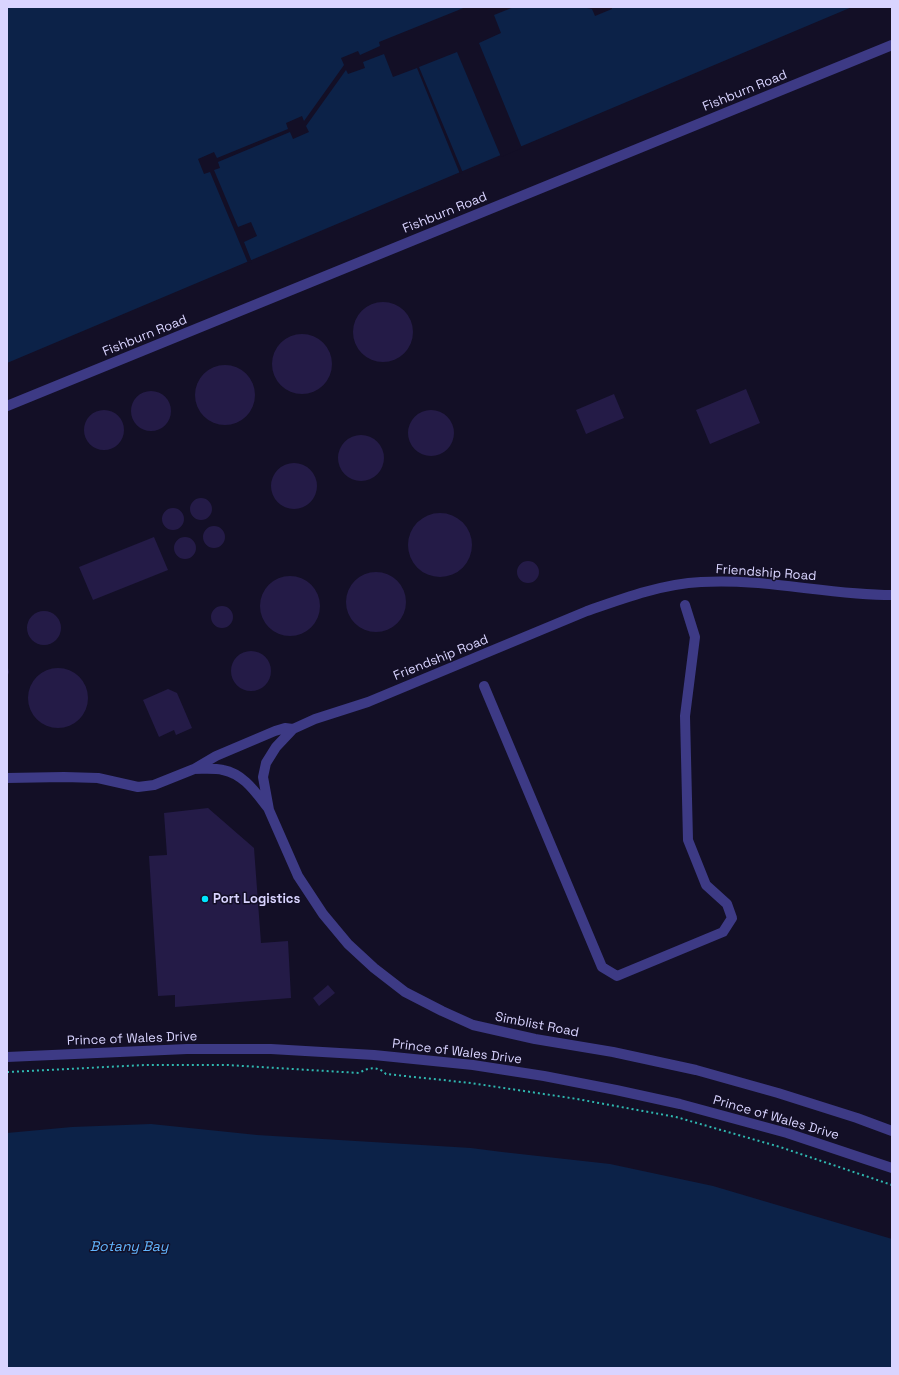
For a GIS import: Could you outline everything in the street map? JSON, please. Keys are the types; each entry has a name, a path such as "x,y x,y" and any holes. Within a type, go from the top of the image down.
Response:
{"street":[{"name":"Fishburn Road","path":"7,406 892,45"},
{"name":"Friendship Road","path":"7,778 64,776 98,778 138,787 154,785 194,769 216,756 274,731 285,728 293,729 315,719 368,702 587,611 659,588 700,582 739,581 861,594 892,595"},
{"path":"484,686 602,968 617,976 723,932 732,918 727,904 706,885 688,840 685,716 695,637 685,604"},
{"name":"Simblist Road","path":"293,729 276,747 266,763 264,777 270,810 298,876 323,914 348,944 374,968 405,992 474,1025 696,1070 778,1093 857,1118 892,1131"},
{"name":"Simblist Road","path":"194,769 223,770 243,778 270,810"},
{"name":"Prince of Wales Drive","path":"7,1057 187,1049 271,1049 374,1055 473,1065 573,1081 680,1104 786,1133 892,1168"}],"path":[{"path":"7,1072 146,1065 227,1065 359,1073 367,1068 380,1068 386,1074 471,1083 577,1099 676,1117 780,1147 892,1185"}],"water":[{"path":"7,7 852,7 7,363"},
{"name":"Botany Bay","path":"151,1124 257,1135 471,1148 610,1164 713,1186 892,1239 892,1368 7,1368 7,1133 72,1127"}],"pier":[{"path":"466,7 514,7 494,15 501,33 479,43 522,148 501,157 457,52 419,67 463,173 460,174 417,68 393,77 384,54 363,62 365,68 348,74 346,70 306,126 309,132 293,139 290,132 218,162 220,168 214,170 238,227 251,222 257,236 244,242 252,262 248,263 210,172 204,174 198,159 214,152 217,158 288,129 286,123 302,116 304,121 344,65 341,58 358,51 360,55 380,46 379,42"},
{"path":"582,7 612,7 612,9 595,16 592,9"}],"building":[{"path":"383,302 400,307 408,315 413,332 408,349 400,357 383,362 366,357 358,349 353,332 358,315 366,307"},
{"path":"302,334 319,339 327,347 332,364 327,381 319,389 302,394 285,389 277,381 272,364 277,347 285,339"},
{"path":"225,365 242,370 250,378 255,395 250,412 242,420 225,425 208,420 200,412 195,395 200,378 208,370"},
{"path":"746,389 760,423 710,444 696,410"},
{"path":"151,391 159,393 165,397 169,403 171,411 169,419 165,425 159,429 151,431 143,429 137,425 133,419 131,411 133,403 137,397 143,393"},
{"path":"614,394 624,418 586,434 576,410"},
{"path":"104,410 112,412 118,416 122,422 124,430 122,438 118,444 112,448 104,450 96,448 90,444 86,438 84,430 86,422 90,416 96,412"},
{"path":"427,410 435,410 444,414 450,420 454,433 450,446 444,452 435,456 427,456 418,452 412,446 408,437 408,429 412,420 418,414"},
{"path":"357,435 365,435 374,439 380,445 384,458 380,471 374,477 365,481 357,481 348,477 342,471 338,462 338,454 342,445 348,439"},
{"path":"290,463 298,463 307,467 313,473 317,486 313,499 307,505 298,509 290,509 281,505 275,499 271,490 271,482 275,473 281,467"},
{"path":"201,498 209,501 212,509 209,517 201,520 193,517 190,509 193,501"},
{"path":"173,508 181,511 184,519 181,527 173,530 165,527 162,519 165,511"},
{"path":"440,513 452,515 463,522 470,533 472,545 470,557 463,568 452,575 440,577 428,575 417,568 410,557 408,545 410,533 417,522 428,515"},
{"path":"214,526 222,529 225,537 222,545 214,548 206,545 203,537 206,529"},
{"path":"154,537 168,570 93,600 79,567"},
{"path":"185,537 193,540 196,548 193,556 185,559 177,556 174,548 177,540"},
{"path":"528,561 536,564 539,572 536,580 528,583 520,580 517,572 520,564"},
{"path":"376,572 393,577 401,585 406,602 401,619 393,627 376,632 359,627 351,619 346,602 351,585 359,577"},
{"path":"290,576 307,581 315,589 320,606 315,623 307,631 290,636 273,631 265,623 260,606 265,589 273,581"},
{"path":"222,606 230,609 233,617 230,625 222,628 214,625 211,617 214,609"},
{"path":"41,611 47,611 51,612 58,618 61,628 60,635 54,642 47,645 41,645 37,644 30,638 27,631 27,625 28,621 34,614"},
{"path":"251,651 259,653 265,657 269,663 271,671 269,679 265,685 259,689 251,691 243,689 237,685 233,679 231,671 233,663 237,657 243,653"},
{"path":"7,664 9,672 7,678"},
{"path":"58,668 75,673 83,681 88,698 83,715 75,723 58,728 41,723 33,715 28,698 33,681 41,673"},
{"path":"168,689 177,693 192,728 176,735 174,730 159,737 143,700"},
{"name":"Port Logistics","path":"208,808 254,848 261,943 288,941 291,998 175,1007 175,995 158,996 149,856 167,855 164,813"},
{"path":"328,985 335,993 319,1006 313,998"}],"place":[{"name":"Port Logistics","path":"205,899"}]}
